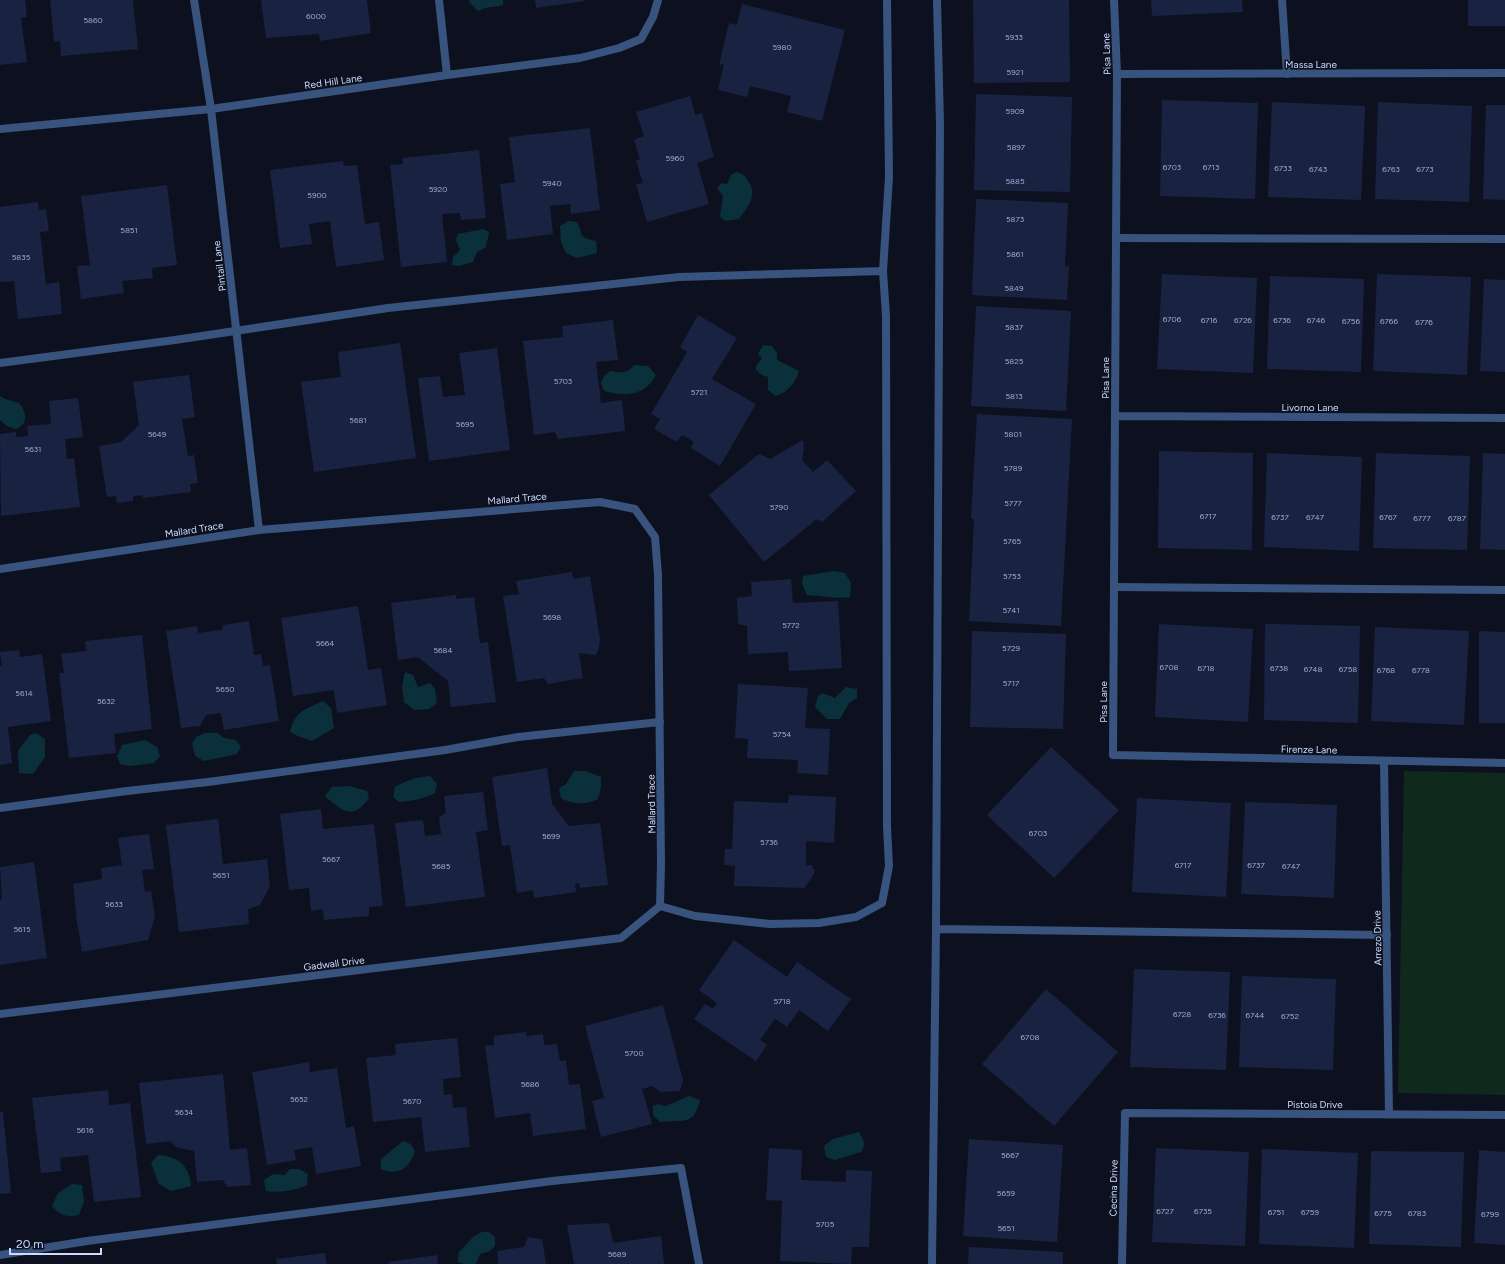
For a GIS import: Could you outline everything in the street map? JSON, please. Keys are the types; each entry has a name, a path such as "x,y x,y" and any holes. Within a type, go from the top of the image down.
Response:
{"street":[{"name":"Pintail Lane","path":"194,0 211,110 259,530"},
{"path":"439,0 447,75"},
{"name":"Red Hill Lane","path":"0,129 211,110 447,75 580,58 619,48 641,39 653,17 658,0"},
{"path":"660,906 695,916 770,924 819,923 856,917 882,903 889,866 887,827 886,316 884,271 889,177 887,0"},
{"path":"932,1264 936,929 940,132 937,0"},
{"name":"Pisa Lane","path":"1113,755 1117,74 1114,0"},
{"path":"1282,0 1287,74"},
{"name":"Massa Lane","path":"1117,74 1505,73"},
{"path":"1116,238 1505,239"},
{"path":"0,363 236,331 388,308 679,277 884,271"},
{"name":"Livorno Lane","path":"1115,416 1505,418"},
{"name":"Mallard Trace","path":"0,568 259,530 600,502 635,508 655,537 658,575 660,906"},
{"path":"1114,587 1505,590"},
{"path":"0,808 445,750 526,736 660,722"},
{"name":"Firenze Lane","path":"1113,755 1505,763"},
{"name":"Arrezo Drive","path":"1384,761 1389,1114"},
{"name":"Gadwall Drive","path":"0,1014 620,938 660,906"},
{"path":"936,929 1386,935"},
{"name":"Pistoia Drive","path":"1125,1113 1505,1115"},
{"name":"Cecina Drive","path":"1122,1264 1125,1113"},
{"path":"0,1255 87,1241 552,1180 681,1168 699,1264"}],"green space":[{"path":"1404,771 1505,773 1505,1095 1398,1093"}],"water":[{"path":"469,0 503,0 503,5 485,8 478,11"},
{"path":"736,172 744,176 750,184 752,189 751,199 750,203 739,219 725,221 720,217 723,196 717,188 722,183 727,184 731,175"},
{"path":"568,221 577,222 583,237 596,241 597,253 577,258 566,253 561,242 560,226"},
{"path":"483,229 489,232 486,247 477,252 473,262 459,266 452,265 453,257 460,250 456,240 458,234"},
{"path":"763,345 772,346 777,353 777,360 799,371 796,379 780,395 776,396 768,390 768,377 762,375 756,370 756,366 762,358 758,354"},
{"path":"634,365 648,366 656,375 646,387 640,391 627,394 604,391 601,383 604,376 610,371 621,372 629,370"},
{"path":"0,396 19,403 24,410 25,421 20,427 16,429 7,426 0,420"},
{"path":"833,571 845,573 851,583 850,597 839,598 807,595 802,584 803,576"},
{"path":"405,672 413,675 418,687 430,683 435,689 437,703 429,709 414,710 404,702 402,686"},
{"path":"846,687 857,689 857,698 849,703 840,719 827,719 815,707 818,696 822,693 835,698"},
{"path":"323,701 331,708 334,728 312,741 290,732 298,715 306,709"},
{"path":"36,733 45,739 45,757 33,774 19,773 18,751 30,735"},
{"path":"205,733 217,733 224,738 236,740 241,747 237,754 204,761 195,756 192,743 196,737"},
{"path":"145,740 157,747 160,756 154,763 129,766 120,764 117,756 122,745"},
{"path":"574,771 585,771 601,777 601,788 598,799 584,803 575,803 561,798 559,788 566,784"},
{"path":"430,776 437,784 435,793 404,802 399,802 393,797 395,787 412,779"},
{"path":"350,786 367,791 369,798 358,810 347,811 342,809 325,796 332,787"},
{"path":"689,1096 700,1100 698,1109 691,1118 681,1121 660,1122 653,1115 653,1106 658,1104 666,1106"},
{"path":"859,1132 865,1144 861,1152 835,1160 826,1157 824,1146 833,1139"},
{"path":"403,1141 411,1144 415,1151 410,1162 398,1171 393,1172 381,1169 381,1159"},
{"path":"158,1155 171,1157 182,1163 188,1173 191,1186 171,1191 159,1184 151,1163"},
{"path":"290,1169 299,1169 308,1174 307,1185 287,1191 266,1191 264,1180 273,1174 285,1175"},
{"path":"72,1184 82,1185 84,1202 79,1215 67,1216 58,1212 52,1206 58,1193"},
{"path":"482,1232 489,1232 495,1237 495,1246 490,1251 480,1254 476,1264 464,1264 458,1262 459,1252 474,1236"}],"building":[{"path":"0,0 25,0 27,17 21,18 27,62 0,65"},
{"path":"50,0 133,0 138,49 61,56 60,41 54,42"},
{"path":"261,0 367,0 371,33 320,41 319,34 266,38"},
{"path":"535,0 584,0 585,1 536,8"},
{"path":"973,0 1069,0 1070,82 974,83"},
{"path":"1151,0 1242,0 1243,12 1152,16"},
{"path":"1468,0 1505,0 1505,26 1468,26"},
{"path":"742,4 845,30 822,121 787,112 791,96 750,86 747,97 718,90 724,64 719,65 729,23 737,25"},
{"path":"976,94 1072,97 1070,192 974,190"},
{"path":"690,96 695,115 702,113 714,157 697,163 709,204 647,222 636,184 643,183 636,161 640,159 634,140 644,136 636,112"},
{"path":"1162,100 1258,103 1255,199 1160,196"},
{"path":"1272,102 1365,106 1361,200 1268,197"},
{"path":"1378,102 1472,106 1469,202 1375,199"},
{"path":"1486,105 1505,105 1505,200 1483,199"},
{"path":"590,128 600,210 571,214 570,204 550,206 553,234 507,240 500,184 515,182 509,137"},
{"path":"479,150 486,218 461,220 460,213 442,214 447,262 401,267 390,165 403,164 403,158"},
{"path":"343,161 344,166 357,165 365,224 379,222 384,260 336,267 330,221 309,224 312,244 280,248 270,170"},
{"path":"167,185 177,265 152,268 153,278 122,281 124,293 81,299 77,266 90,265 81,196"},
{"path":"976,199 1068,203 1065,267 1069,266 1067,300 972,295"},
{"path":"38,202 39,210 46,209 49,231 40,232 46,284 59,282 62,314 18,319 14,281 0,282 0,207"},
{"path":"1162,274 1257,278 1253,373 1157,369"},
{"path":"1377,274 1471,277 1467,375 1373,371"},
{"path":"1270,276 1364,279 1361,372 1267,369"},
{"path":"1484,279 1505,280 1505,372 1480,371"},
{"path":"976,306 1071,311 1066,411 971,406"},
{"path":"698,315 737,338 712,379 756,404 720,466 691,448 694,442 682,435 677,442 654,429 660,419 651,414 687,352 680,347"},
{"path":"613,320 618,360 596,362 601,403 622,400 625,431 558,439 555,432 534,435 523,341 563,337 562,326"},
{"path":"400,343 416,458 314,472 301,382 341,377 338,352"},
{"path":"497,348 510,450 429,461 418,378 440,376 443,397 465,395 459,353"},
{"path":"189,375 195,417 182,419 188,456 194,455 198,483 190,484 191,492 143,498 143,495 133,496 133,501 117,503 116,496 107,497 99,446 121,442 139,425 133,382"},
{"path":"78,398 83,437 65,439 67,459 74,458 80,507 1,516 0,434 16,432 16,437 28,436 27,426 51,424 49,401"},
{"path":"977,414 1072,419 1061,626 969,621 974,519 971,519"},
{"path":"803,440 804,449 802,460 813,472 827,460 856,491 822,522 817,519 764,562 709,495 759,454 770,459"},
{"path":"1159,451 1253,453 1252,550 1158,548"},
{"path":"1267,453 1362,457 1359,551 1264,547"},
{"path":"1376,453 1470,456 1467,550 1373,548"},
{"path":"1483,453 1505,454 1505,550 1480,549"},
{"path":"572,572 573,579 590,576 600,639 599,648 596,655 579,653 583,678 548,684 544,678 517,682 503,596 519,594 516,581"},
{"path":"791,579 793,603 838,601 842,668 789,671 788,652 748,654 747,626 738,624 737,598 752,596 751,582"},
{"path":"456,595 456,599 474,597 480,643 488,642 496,702 451,707 448,681 418,657 398,660 391,603"},
{"path":"358,606 368,670 381,668 387,705 337,713 334,690 293,696 281,618"},
{"path":"249,621 254,655 261,654 263,666 270,665 279,721 224,730 221,713 206,715 200,726 181,728 166,631 197,626 198,633 222,630 223,625"},
{"path":"1159,624 1253,629 1248,722 1155,717"},
{"path":"1265,624 1360,626 1358,723 1264,720"},
{"path":"1375,627 1469,631 1464,725 1371,721"},
{"path":"972,631 1066,634 1063,729 970,727"},
{"path":"1479,631 1505,632 1505,723 1479,723"},
{"path":"142,635 152,729 114,734 116,753 69,758 59,673 64,673 61,654 86,651 85,641"},
{"path":"19,650 20,657 42,654 51,721 8,727 12,763 0,765 0,666 2,666 0,652"},
{"path":"738,684 808,688 805,728 830,729 828,775 797,773 798,760 747,758 748,739 735,738"},
{"path":"1051,747 1119,810 1054,878 987,815"},
{"path":"547,768 552,804 569,826 600,823 608,885 580,888 579,883 575,884 576,892 534,898 533,890 517,893 510,845 502,846 492,777"},
{"path":"483,792 488,830 476,832 485,897 406,907 395,823 423,820 425,836 441,834 439,817 446,813 444,796"},
{"path":"789,795 836,797 834,843 806,841 806,865 811,865 815,871 804,888 734,886 735,866 724,865 725,849 732,849 734,801 788,803"},
{"path":"1137,798 1231,803 1226,897 1132,892"},
{"path":"1245,802 1337,805 1334,898 1241,894"},
{"path":"321,809 323,829 374,824 383,906 369,907 369,916 324,920 323,909 311,911 309,888 289,890 280,814"},
{"path":"218,819 223,864 267,859 270,886 260,905 248,909 249,924 179,932 166,825"},
{"path":"149,834 154,869 142,870 145,892 151,891 155,916 148,940 82,952 73,884 102,879 101,868 122,865 118,838"},
{"path":"34,862 47,958 0,965 0,900 2,899 0,867"},
{"path":"734,940 787,977 797,962 851,999 828,1031 799,1010 787,1027 775,1019 760,1040 767,1045 756,1061 694,1019 705,1004 713,1009 717,1003 699,990"},
{"path":"1134,969 1230,972 1226,1070 1130,1067"},
{"path":"1242,976 1336,979 1333,1070 1239,1067"},
{"path":"1046,989 1118,1052 1054,1126 982,1064"},
{"path":"663,1005 683,1080 680,1091 661,1092 652,1086 642,1089 652,1124 601,1137 592,1101 604,1098 585,1026"},
{"path":"526,1032 526,1036 543,1034 544,1045 557,1044 560,1061 566,1060 569,1085 580,1084 586,1129 533,1136 530,1113 495,1118 485,1046 494,1045 494,1036"},
{"path":"457,1038 461,1077 443,1079 444,1095 452,1094 453,1108 466,1107 470,1147 425,1152 421,1117 373,1122 366,1058 396,1055 395,1044"},
{"path":"309,1062 310,1072 337,1068 346,1128 354,1126 361,1166 316,1174 312,1147 294,1150 296,1160 267,1165 252,1072"},
{"path":"223,1074 230,1150 247,1148 251,1185 227,1187 223,1180 197,1182 194,1151 176,1147 170,1141 146,1144 139,1083"},
{"path":"108,1090 109,1105 130,1103 141,1197 94,1202 88,1155 60,1158 61,1171 41,1173 32,1098"},
{"path":"0,1112 3,1112 11,1193 0,1194"},
{"path":"969,1139 1063,1145 1057,1242 963,1236"},
{"path":"769,1148 802,1150 801,1180 846,1182 846,1170 872,1171 869,1247 852,1247 851,1264 780,1261 782,1201 766,1200"},
{"path":"1156,1148 1249,1152 1245,1246 1152,1242"},
{"path":"1262,1149 1358,1153 1354,1248 1259,1244"},
{"path":"1479,1150 1505,1152 1505,1245 1474,1243"},
{"path":"1371,1151 1464,1152 1461,1247 1369,1244"},
{"path":"609,1223 613,1243 661,1236 664,1264 574,1264 567,1225"},
{"path":"528,1237 542,1239 546,1264 498,1264 497,1251 524,1247"},
{"path":"969,1247 1063,1252 1063,1264 968,1264"},
{"path":"325,1253 327,1264 277,1264 276,1259"},
{"path":"437,1255 438,1264 389,1264 388,1262"}]}
